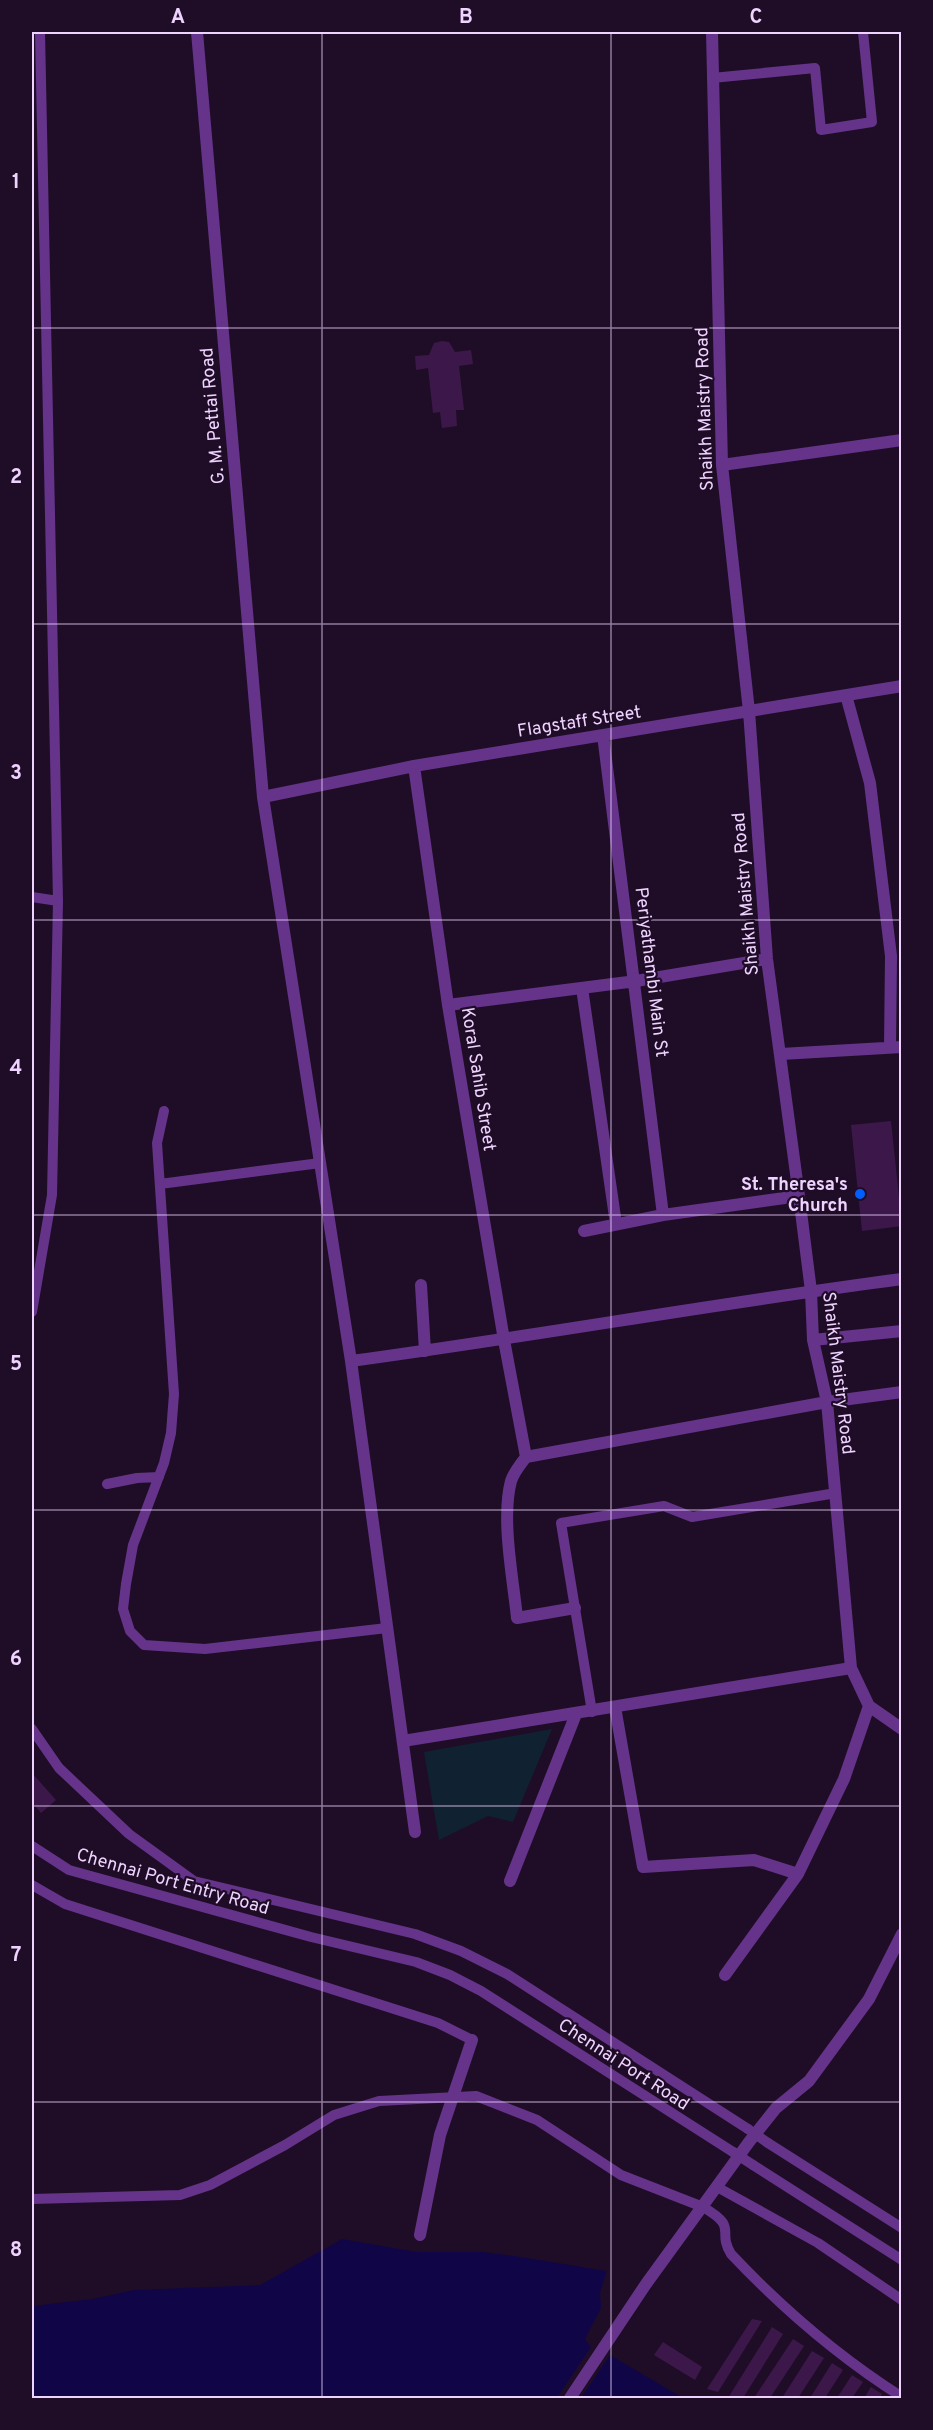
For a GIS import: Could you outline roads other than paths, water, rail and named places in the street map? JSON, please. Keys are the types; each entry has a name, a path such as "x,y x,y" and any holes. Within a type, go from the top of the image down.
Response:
{"street":[{"name":"G. M. Pettai Road","path":"197,32 263,797 351,1361 415,1832"},
{"name":"Shaikh Maistry Road","path":"712,32 722,465 749,711 767,959 811,1291 813,1340 827,1402 851,1668 869,1707"},
{"path":"722,465 902,440"},
{"name":"Flagstaff Street","path":"263,797 414,766 902,686"},
{"path":"781,1054 896,1047 891,956 870,783 846,695"},
{"name":"Periyathambi Main St","path":"603,735 636,981 663,1215"},
{"name":"Koral Sahib Street","path":"414,766 448,1005 526,1457"},
{"path":"448,1005 636,981 767,959"},
{"path":"582,988 616,1224"},
{"path":"584,1231 663,1215 799,1196"},
{"path":"351,1361 902,1279"},
{"path":"421,1285 425,1351"},
{"path":"813,1340 902,1331"},
{"path":"575,1608 517,1618 507,1506 516,1469 526,1457 827,1402 902,1392"},
{"path":"403,1741 851,1668"},
{"path":"615,1707 643,1867 754,1860 798,1874"},
{"path":"725,1975 798,1874 844,1779 869,1707 902,1730"},
{"path":"510,1881 576,1714"},
{"path":"570,2398 646,2284 749,2142 776,2108 808,2082 862,2008 900,1940"},
{"path":"420,2235 440,2134 472,2040"}],"lane":[{"path":"32,1312 52,1195 58,900 40,32"},
{"path":"712,78 815,68 821,130 872,122 863,32"},
{"path":"32,897 58,900"},
{"path":"164,1110 157,1143 174,1394 171,1433 164,1464 133,1545 123,1609 130,1630 144,1645 205,1649 387,1628"},
{"path":"160,1184 320,1163"},
{"path":"107,1484 137,1478 159,1477"},
{"path":"592,1712 561,1523 664,1506 692,1517 836,1493"},
{"name":"Chennai Port Road","path":"32,1729 59,1768 129,1834 194,1881 415,1934 461,1952 507,1974 902,2228"},
{"name":"Chennai Port Entry Road","path":"32,1846 69,1870 311,1937"},
{"path":"32,1885 65,1904 438,2023 472,2040"},
{"name":"Chennai Port Road","path":"311,1937 416,1962 450,1975 481,1991 902,2260"},
{"path":"32,2199 180,2195 210,2185 285,2145 334,2115 379,2100 476,2096 537,2120 621,2175 703,2208 723,2220 727,2233 727,2248 777,2302 875,2380 902,2397"},
{"path":"717,2187 818,2243 902,2300"}],"place":[{"name":"St. Theresa's Church","path":"860,1194"}]}
